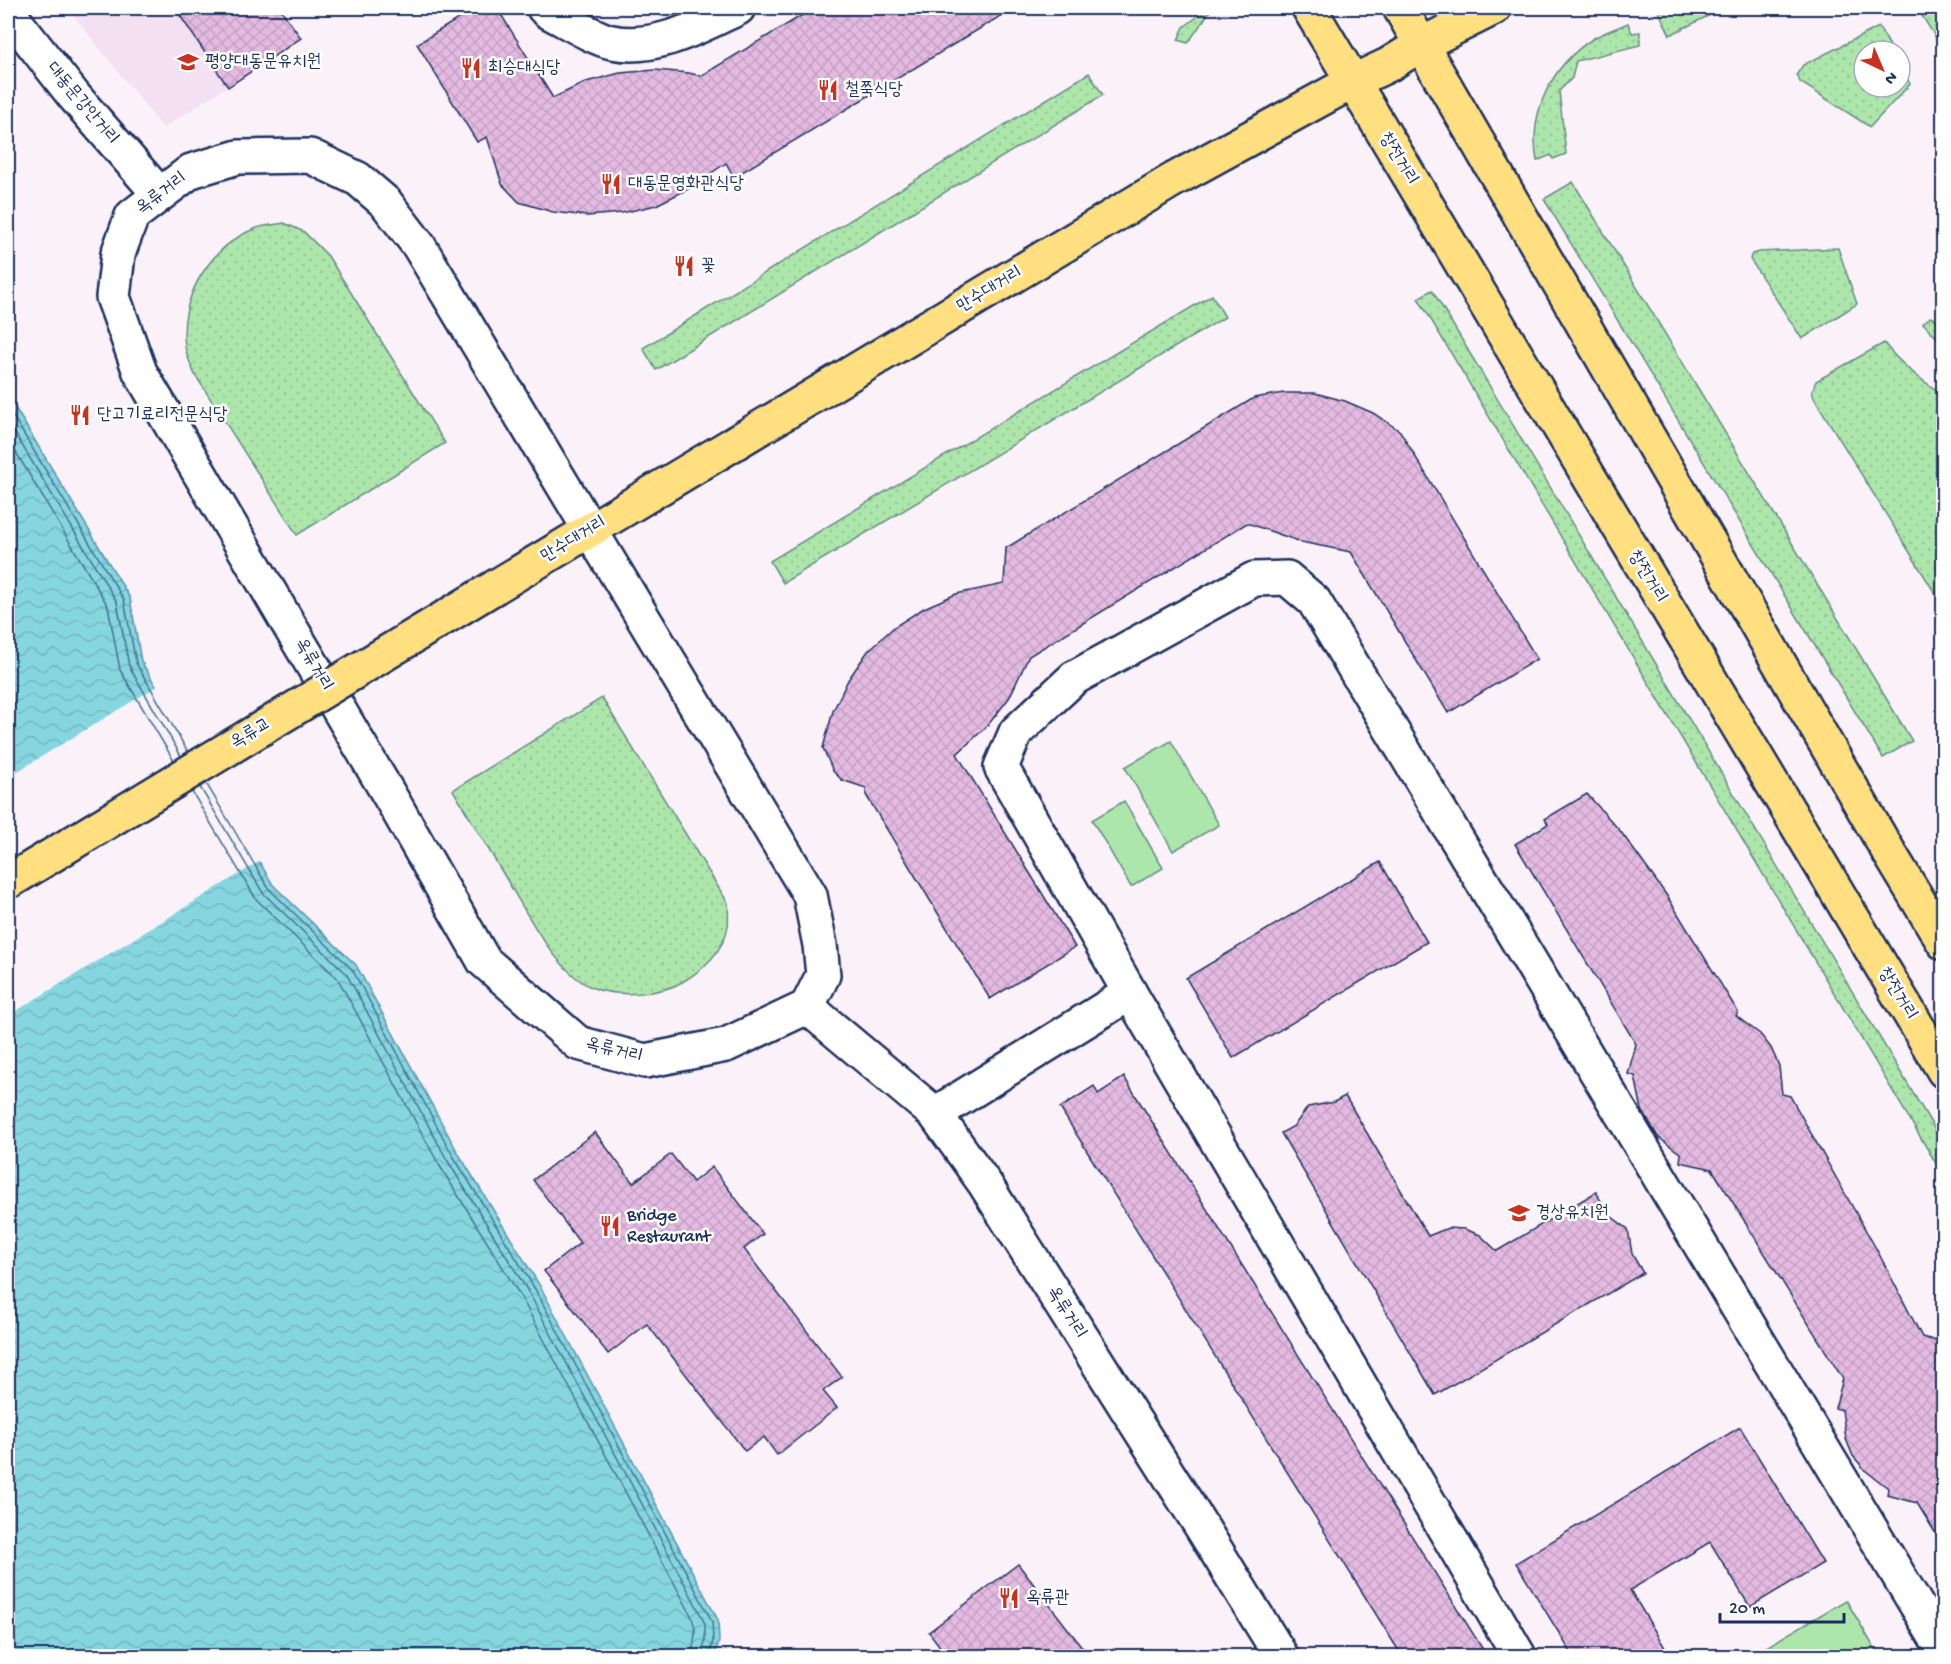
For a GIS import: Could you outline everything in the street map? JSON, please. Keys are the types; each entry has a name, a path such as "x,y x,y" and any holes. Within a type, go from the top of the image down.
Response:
{"main road":[{"name":"창전거리","path":"1309,8 1944,1071"},
{"path":"1400,8 1881,839 1944,943"},
{"name":"만수대거리","path":"495,586 1173,180 1352,82 1388,65 1422,44 1494,8"},
{"name":"옥류교","path":"8,882 495,586"}],"street":[{"path":"544,8 611,42 651,43 700,26 738,8"},
{"name":"대동문강안거리","path":"8,12 74,96 159,194"},
{"name":"옥류거리","path":"310,156 358,179 386,203 419,246 591,530 810,895 820,945 823,975 807,1007 726,1045 645,1061 578,1043 484,961 140,372 113,297 118,254 132,216 191,171 238,158 310,156"},
{"path":"1519,1656 1130,993 1001,767 1016,732 1074,678 1254,579 1287,578 1314,601 1944,1651"},
{"path":"934,1114 1130,993"},
{"name":"옥류거리","path":"807,1007 934,1114 985,1184 1281,1656"}],"shaded area":[{"name":"평양대동문유치원","path":"68,8 280,8 301,38 163,128"}],"green space":[{"path":"1201,8 1212,8 1188,43 1178,40 1184,27 1202,13"},
{"path":"1663,8 1724,8 1670,35 1658,10"},
{"path":"1917,8 1943,8 1943,49"},
{"path":"1628,23 1632,33 1640,32 1640,45 1576,61 1572,78 1559,91 1566,154 1553,159 1551,155 1537,161 1536,124 1546,91 1555,76 1579,49 1594,38"},
{"path":"1879,27 1886,39 1855,39"},
{"path":"1852,40 1852,99 1896,99 1870,127 1800,82 1797,74 1803,65"},
{"path":"1089,73 1103,95 656,370 643,348"},
{"path":"1573,182 1912,741 1883,758 1544,199"},
{"path":"284,223 304,232 328,256 445,443 297,535 194,373 186,349 184,328 187,310 201,275 225,246 260,227"},
{"path":"1838,248 1857,304 1802,339 1750,259 1752,254 1760,252"},
{"path":"1432,290 1943,1143 1943,1175 1418,298"},
{"path":"1212,295 1225,317 783,583 770,561"},
{"path":"1930,317 1943,326 1943,344 1923,323"},
{"path":"1884,343 1911,372 1943,394 1943,606 1814,398 1812,391 1816,381"},
{"path":"602,698 728,903 726,935 712,958 684,981 651,992 625,994 601,990 578,979 566,968 543,940 453,790"},
{"path":"1171,741 1219,825 1173,851 1125,767"},
{"path":"1124,801 1163,868 1131,887 1092,820"},
{"path":"1846,1600 1879,1656 1751,1656"}],"water":[{"path":"8,396 130,598 141,661 273,885 356,965 457,1151 540,1286 718,1620 719,1642 714,1656 8,1656"}],"pier":[{"path":"159,685 262,860 8,1016 8,777"}],"building":[{"path":"175,8 280,8 301,38 228,87"},
{"path":"476,8 497,8 553,98 586,82 620,73 655,70 701,76 814,8 1014,8 734,177 726,163 688,189 656,205 622,213 587,216 553,212 519,202 502,184 487,137 477,142 417,44"},
{"path":"1284,393 1315,393 1345,401 1373,413 1400,431 1537,659 1448,713 1351,552 1301,542 1247,523 1029,656 1009,698 988,725 957,754 1075,947 990,999 866,795 866,788 842,780 833,771 823,748 833,711 848,680 868,651 894,627 924,608 956,594 1004,584 1006,548 1254,398"},
{"path":"1587,794 1621,832 1667,896 1738,1012 1736,1016 1760,1034 1771,1048 1779,1066 1782,1094 1790,1096 1878,1252 1922,1337 1944,1343 1944,1547 1917,1503 1887,1495 1888,1488 1866,1471 1853,1456 1846,1439 1842,1410 1835,1408 1843,1379 1712,1169 1680,1162 1681,1154 1658,1137 1642,1110 1635,1076 1628,1074 1636,1044 1515,844 1548,824 1545,819"},
{"path":"1380,862 1427,942 1233,1058 1186,978"},
{"path":"1124,1077 1487,1656 1402,1656 1060,1108 1094,1086 1098,1094"},
{"path":"1345,1096 1428,1236 1448,1228 1464,1229 1480,1235 1497,1251 1596,1192 1608,1214 1628,1229 1632,1254 1643,1273 1435,1395 1281,1133 1294,1126 1308,1107 1334,1102"},
{"path":"595,1132 633,1183 671,1154 693,1182 712,1167 763,1234 744,1249 842,1377 823,1391 837,1408 777,1455 764,1437 745,1451 647,1324 608,1354 544,1271 580,1243 533,1180"},
{"path":"1740,1427 1823,1563 1750,1607 1710,1542 1630,1590 1670,1656 1573,1656 1516,1563"},
{"name":"옥류관","path":"1018,1564 1089,1656 947,1656 929,1632"}],"place":[{"name":"평양대동문유치원","path":"188,62"},
{"name":"최승대식당","path":"471,68"},
{"name":"철쭉식당","path":"828,90"},
{"name":"대동문영화관식당","path":"611,184"},
{"name":"꽃","path":"684,266"},
{"name":"단고기료리전문식당","path":"80,415"},
{"name":"경상유치원","path":"1519,1213"},
{"name":"Bridge Restaurant","path":"610,1226"},
{"name":"옥류관","path":"1009,1598"}]}
